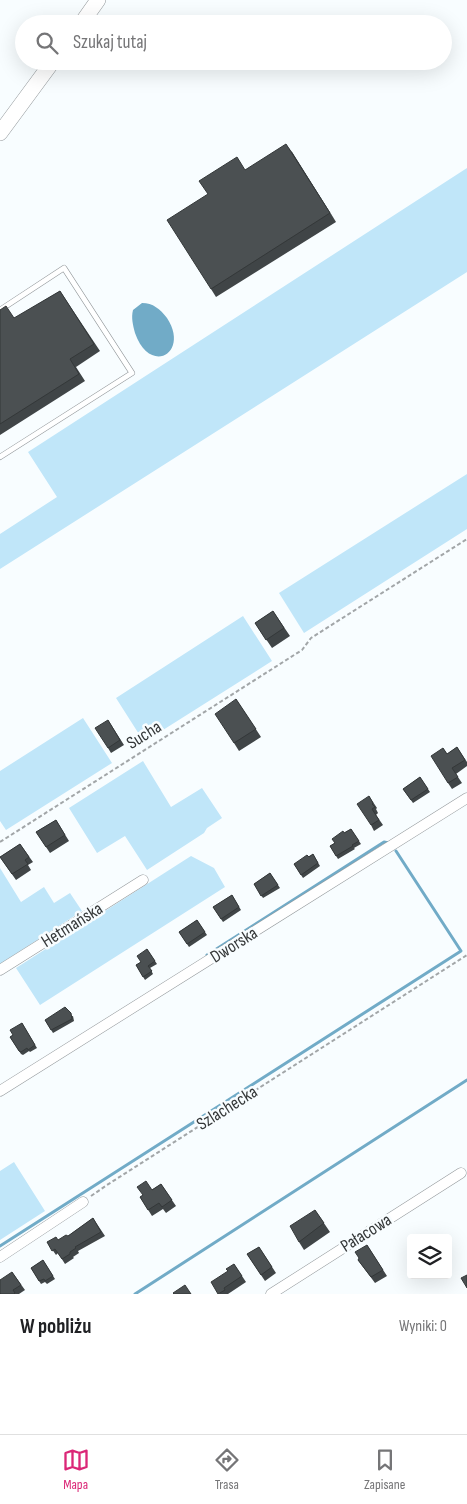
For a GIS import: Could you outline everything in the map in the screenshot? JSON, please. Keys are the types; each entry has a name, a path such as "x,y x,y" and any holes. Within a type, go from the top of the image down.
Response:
{"main road":[{"path":"87,15 98,0"},
{"path":"0,134 46,70"}],"street":[{"name":"Dworska","path":"0,1091 467,798"},
{"name":"Hetmańska","path":"0,970 143,880"},
{"name":"Pałacowa","path":"271,1294 461,1173"},
{"path":"0,1257 83,1202"}],"lane":[{"path":"0,310 64,268 132,373 0,457"}],"path":[{"name":"Sucha","path":"0,842 302,650 311,638 467,538"},
{"name":"Szlachecka","path":"83,1202 106,1184 467,955"}],"shaded area":[{"path":"467,168 467,272 0,569 0,534 57,497 28,452"},
{"path":"142,303 153,305 159,309 167,318 173,330 174,341 171,349 165,355 150,354 142,346 135,333 132,319 133,310"},
{"path":"467,474 467,529 304,633 279,593"},
{"path":"243,616 272,661 144,742 116,698"},
{"path":"83,718 112,763 6,830 0,821 0,771"},
{"path":"143,761 171,807 202,788 222,818 207,828 204,833 147,870 125,836 97,853 69,808"},
{"path":"191,856 214,868 225,887 40,1005 16,968"},
{"path":"0,868 21,902 44,887 54,903 70,893 82,911 0,964"},
{"path":"14,1162 45,1211 0,1240 0,1171"}],"building":[{"path":"286,144 330,213 211,289 167,220 208,194 199,181 237,157 245,170"},
{"path":"60,291 94,344 70,359 79,374 0,424 0,310 6,306 14,318"},
{"path":"273,611 284,628 266,640 255,623"},
{"path":"236,699 256,729 234,743 215,714"},
{"path":"108,720 120,740 108,748 95,728"},
{"path":"457,747 465,760 452,768 458,777 448,783 431,756 443,748 447,754"},
{"path":"420,777 428,789 411,800 403,789"},
{"path":"369,796 375,807 372,809 379,820 371,825 357,804"},
{"path":"56,820 65,835 46,847 36,832"},
{"path":"351,829 359,841 336,856 330,846 335,843 332,839 343,831 344,833"},
{"path":"20,844 29,857 25,860 28,864 12,874 0,857"},
{"path":"313,854 318,863 301,875 294,864 307,855 309,857"},
{"path":"270,873 278,885 261,896 254,884"},
{"path":"232,895 239,907 221,919 213,907"},
{"path":"197,920 205,932 187,944 179,932"},
{"path":"147,949 155,961 148,966 152,971 143,977 136,965 141,962 137,956"},
{"path":"65,1007 71,1013 72,1019 51,1030 45,1020"},
{"path":"22,1023 35,1045 21,1052 10,1037 13,1035 10,1030"},
{"path":"146,1181 152,1190 161,1184 172,1200 162,1207 159,1203 148,1210 140,1197 143,1195 137,1187"},
{"path":"315,1210 324,1223 299,1242 290,1226"},
{"path":"93,1218 101,1232 75,1247 70,1254 62,1259 55,1249 52,1251 47,1242 56,1237 58,1240 66,1235 68,1236"},
{"path":"367,1245 383,1270 371,1277 358,1260 359,1258 355,1252"},
{"path":"259,1247 272,1267 261,1275 247,1254"},
{"path":"43,1260 53,1276 45,1281 44,1279 39,1281 31,1268"},
{"path":"234,1264 242,1276 218,1294 211,1282 228,1271 226,1269"},
{"path":"12,1272 21,1285 13,1290 14,1294 1,1294 0,1280"},
{"path":"467,1275 467,1288 461,1278"},
{"path":"185,1285 191,1294 173,1293"}],"waterway":[{"path":"207,955 384,842 389,843"},
{"path":"0,1246 461,951 396,851"},
{"path":"135,1294 467,1080"}]}
